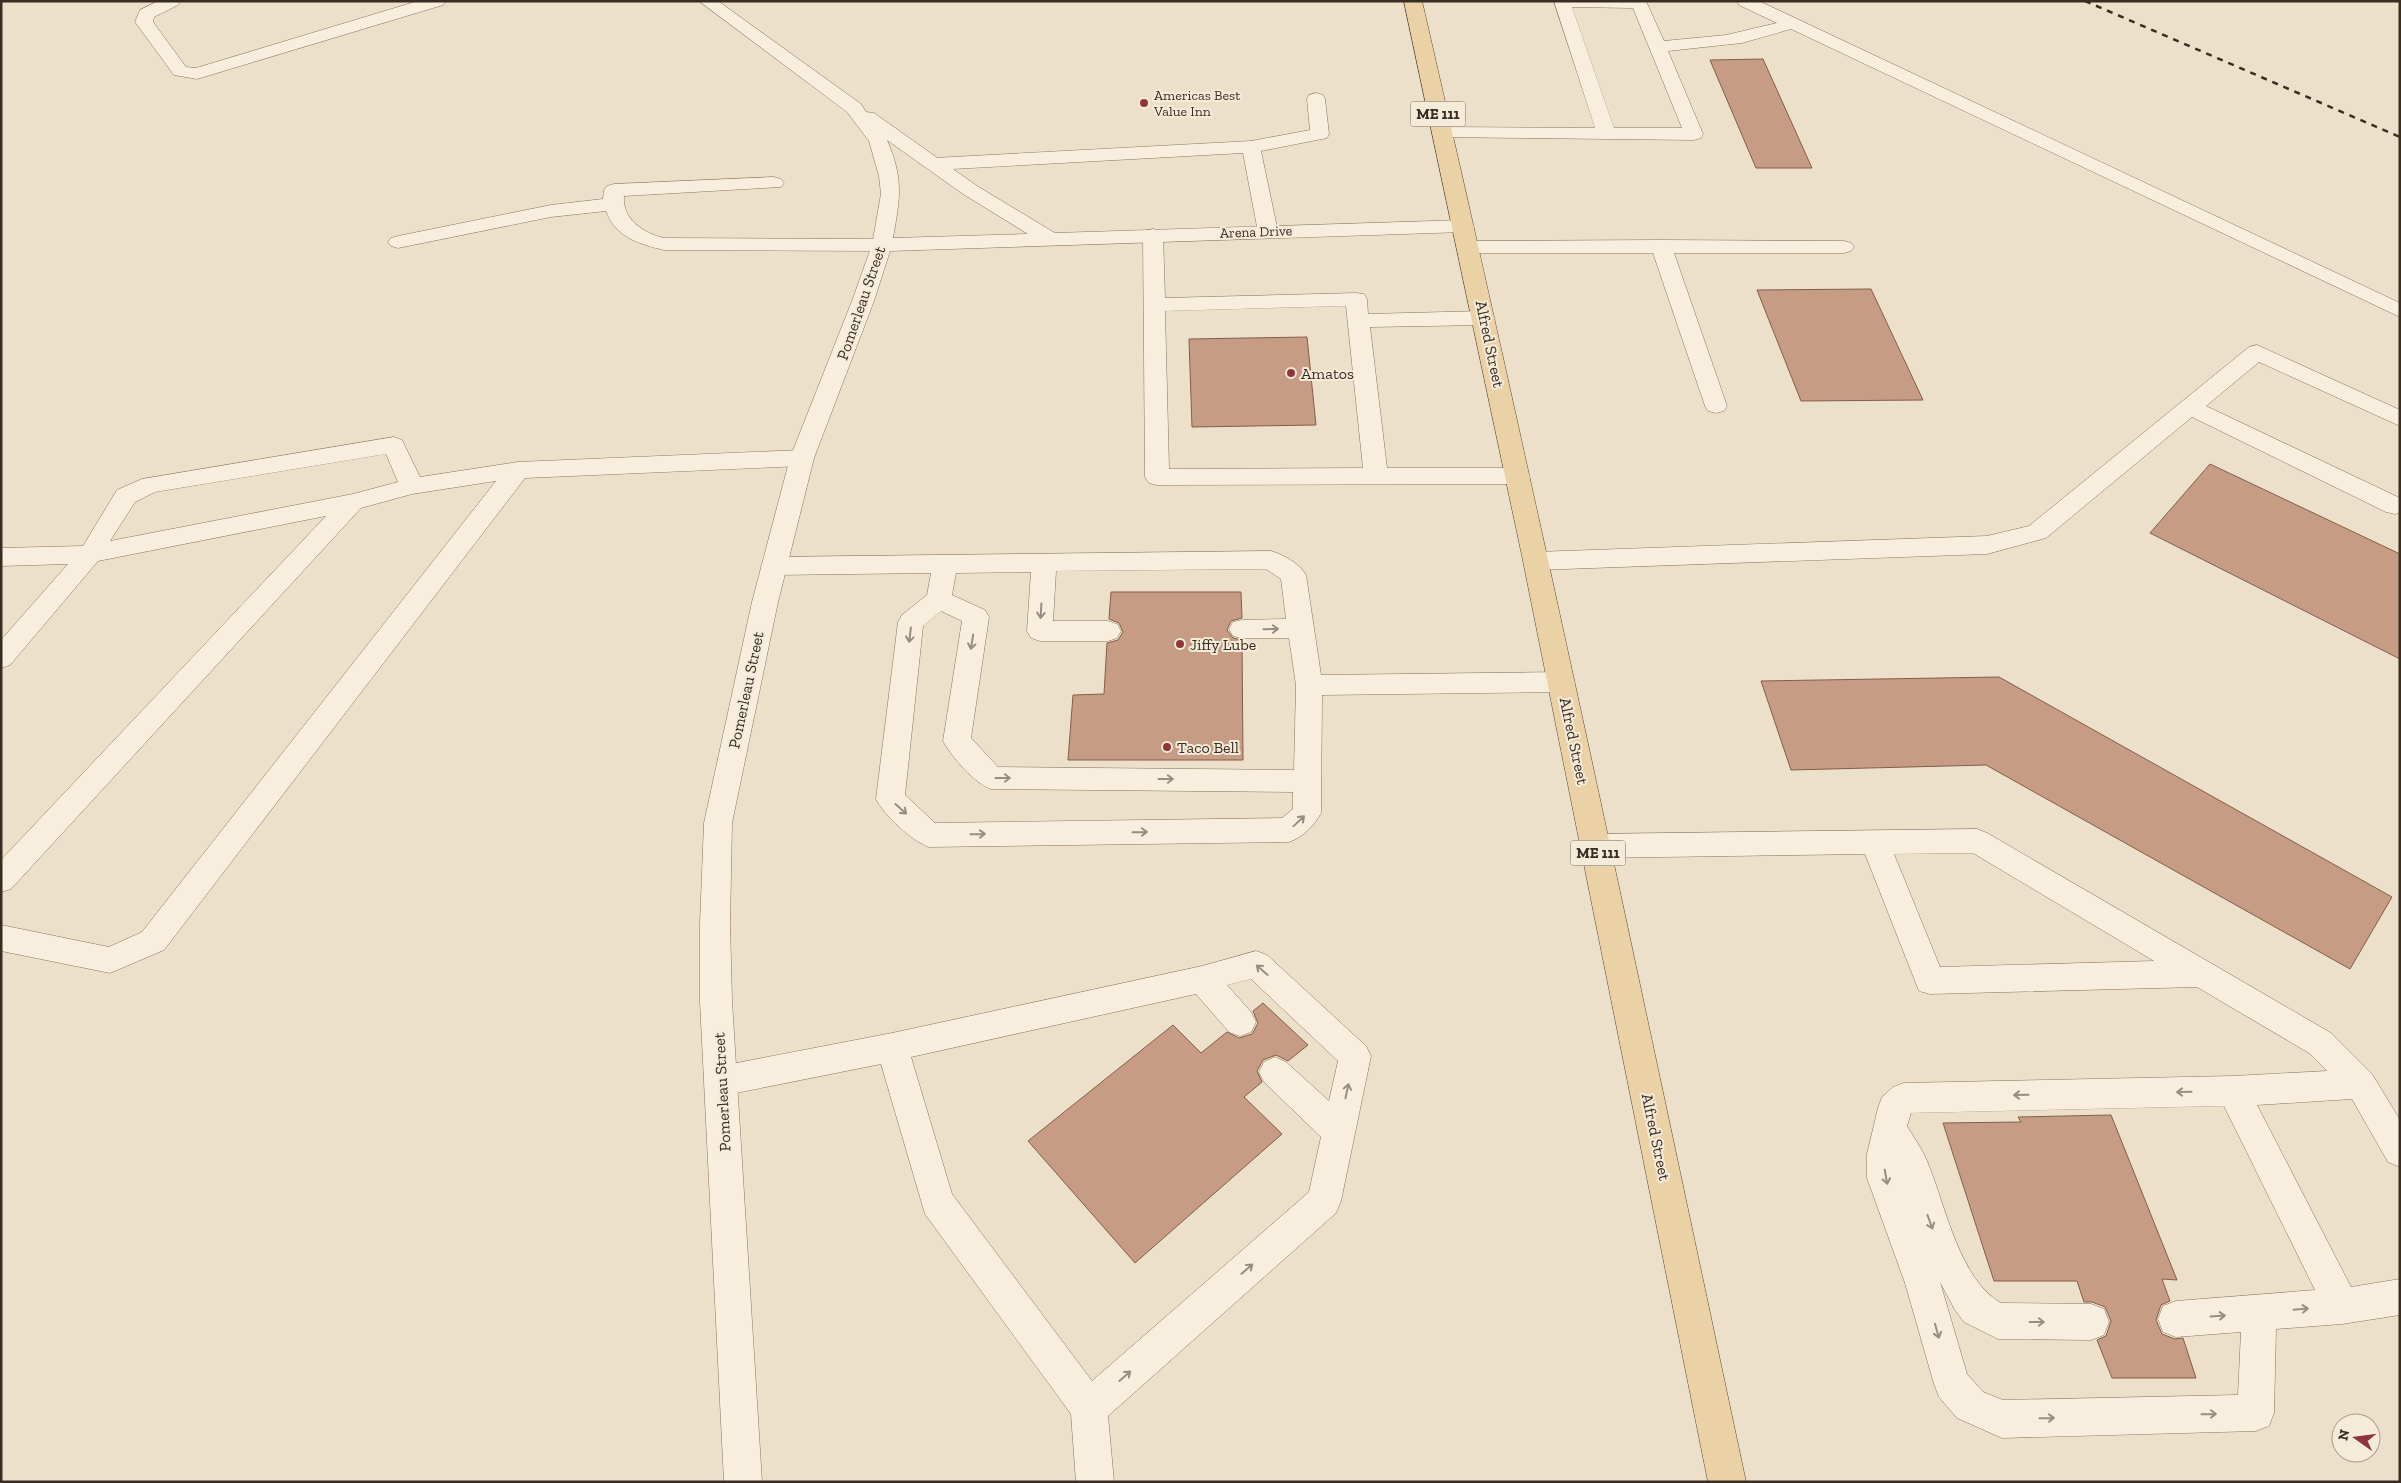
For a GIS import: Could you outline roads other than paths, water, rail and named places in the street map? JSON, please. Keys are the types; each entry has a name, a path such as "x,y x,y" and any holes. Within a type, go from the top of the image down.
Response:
{"main road":[{"name":"Alfred Street","path":"1413,1 1467,236 1562,682 1727,1482"}],"street":[{"path":"172,1 146,14 144,22 180,71 198,74 437,1"},
{"name":"Pomerleau Street","path":"707,1 854,108 878,141 889,176 891,194 882,245 845,349 802,458 774,566 718,823 715,934 721,1082 743,1482"},
{"path":"1745,1 2400,311"},
{"path":"1443,133 1694,134 1639,3 1562,2 1606,133"},
{"path":"1657,47 1735,40 1765,34 1792,23"},
{"path":"934,164 1251,147 1320,134 1316,99"},
{"path":"854,108 970,190 1049,238"},
{"path":"1251,147 1268,232"},
{"path":"398,242 550,211 612,204 614,190 774,182"},
{"name":"Arena Drive","path":"612,204 620,222 644,239 664,244 736,246 882,245 1268,232 1467,236 1661,246 1844,247"},
{"path":"1153,235 1157,477 1518,476"},
{"path":"1661,246 1716,406"},
{"path":"1154,305 1356,299 1376,477"},
{"path":"1358,321 1484,318"},
{"path":"1536,561 1987,545 2036,532 2257,352 2400,419"},
{"path":"2189,407 2396,506"},
{"path":"1,658 90,554 126,496 150,485 394,445 412,486"},
{"path":"1,558 90,554 353,502 412,486 518,470 802,458"},
{"path":"1,938 110,960 153,941 518,470"},
{"path":"1,880 353,502"},
{"path":"774,566 945,563 1271,560 1292,575 1301,628 1309,685 1307,814 1289,830 929,835 890,799 911,622 939,599 945,563"},
{"path":"1044,562 1040,631 1108,630"},
{"path":"939,599 976,617 957,741 992,778 1308,781"},
{"path":"1242,629 1301,628"},
{"path":"1309,685 1562,682"},
{"path":"1596,846 1977,841 2320,1043 2361,1084 2400,1151"},
{"path":"1875,842 1930,981 2202,973"},
{"path":"721,1082 892,1047 1202,979 1256,964 1354,1056 1324,1201 1089,1408"},
{"path":"1202,979 1240,1022"},
{"path":"892,1047 937,1202 1089,1408 1095,1482"},
{"path":"1275,1072 1339,1132"},
{"path":"2259,1313 2256,1413 2002,1419 1970,1405 1952,1384 1923,1284 1884,1178 1884,1154 1894,1108 1904,1098 2233,1091 2361,1084"},
{"path":"2233,1091 2342,1306"},
{"path":"1890,1130 1913,1167 1930,1224 1947,1259 1967,1298 1977,1309 1998,1320 2091,1322"},
{"path":"2176,1319 2342,1306 2400,1297"}],"railway":[{"path":"2085,1 2400,137"}],"place":[{"name":"Americas Best Value Inn","path":"1144,103"},
{"name":"Amatos","path":"1291,373"},
{"name":"Jiffy Lube","path":"1180,644"},
{"name":"Taco Bell","path":"1167,747"}]}
